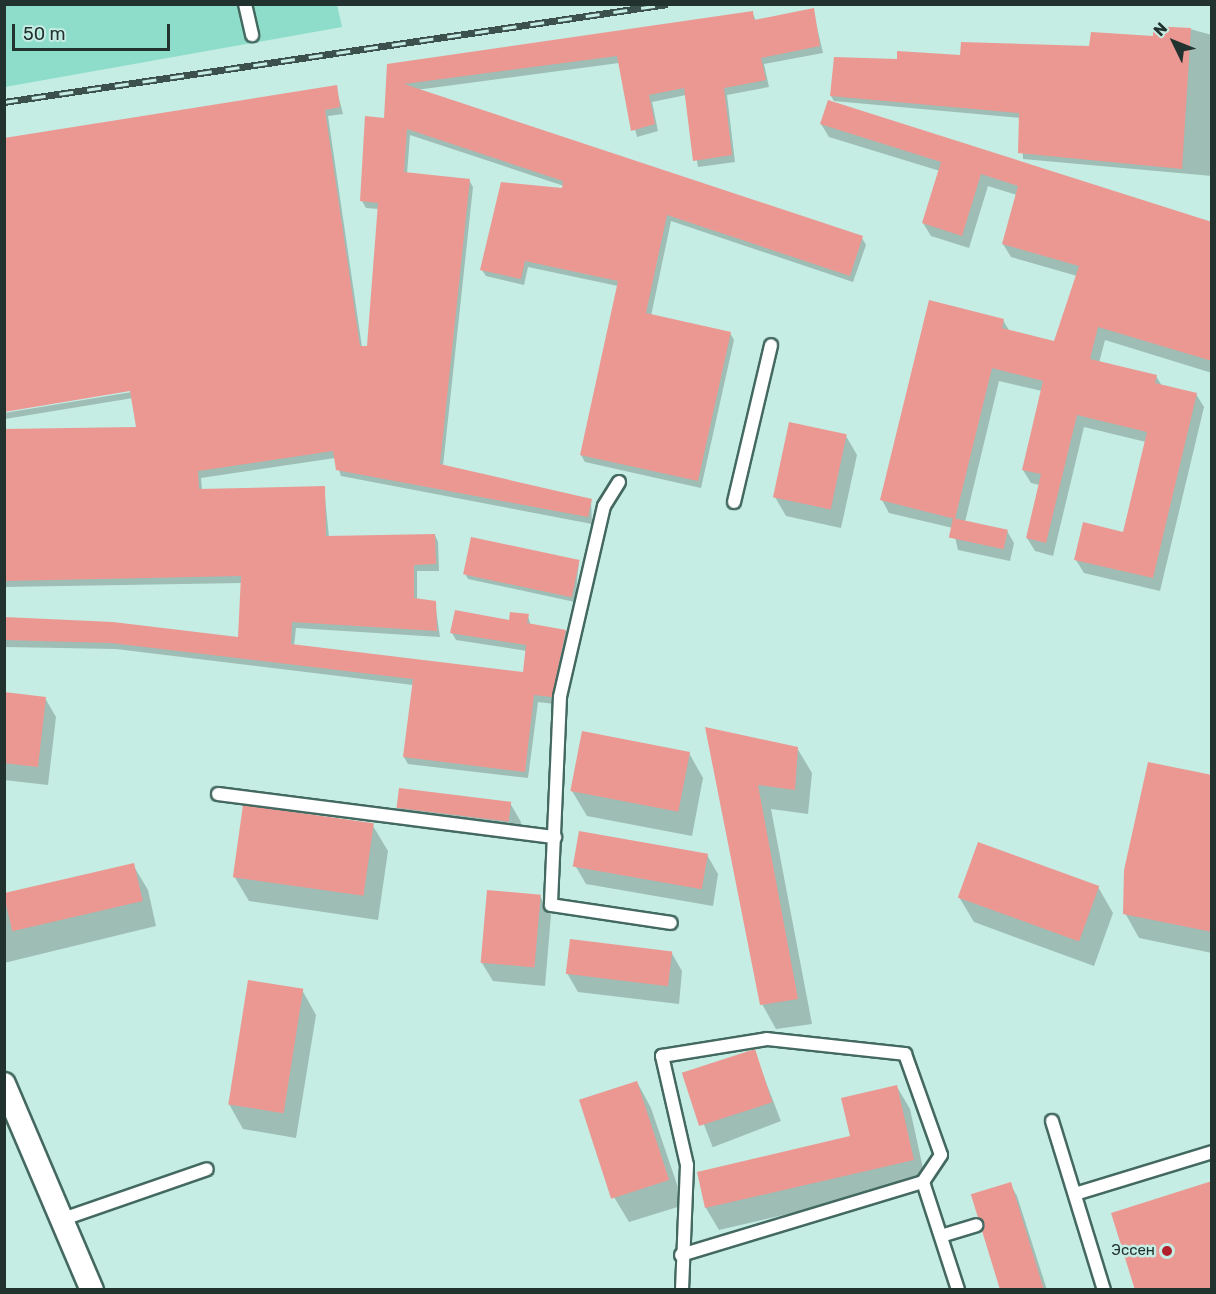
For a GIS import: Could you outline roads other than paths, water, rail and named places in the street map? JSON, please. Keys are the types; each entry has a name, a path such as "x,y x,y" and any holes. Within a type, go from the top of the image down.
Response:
{"street":[{"path":"4,1084 92,1290"}],"lane":[{"path":"245,4 252,35"},
{"path":"734,502 771,345"},
{"path":"619,482 604,506 560,698 551,905 671,923"},
{"path":"218,794 555,837"},
{"path":"681,1254 923,1182 941,1155 905,1054 767,1038 662,1056 687,1165 681,1254 681,1290"},
{"path":"1052,1121 1104,1290"},
{"path":"1075,1194 1212,1152"},
{"path":"63,1219 207,1169"},
{"path":"923,1182 958,1290"},
{"path":"941,1236 976,1225"}],"railway":[{"path":"4,102 668,4"}],"place":[{"name":"Эссен","path":"1167,1251"}]}
